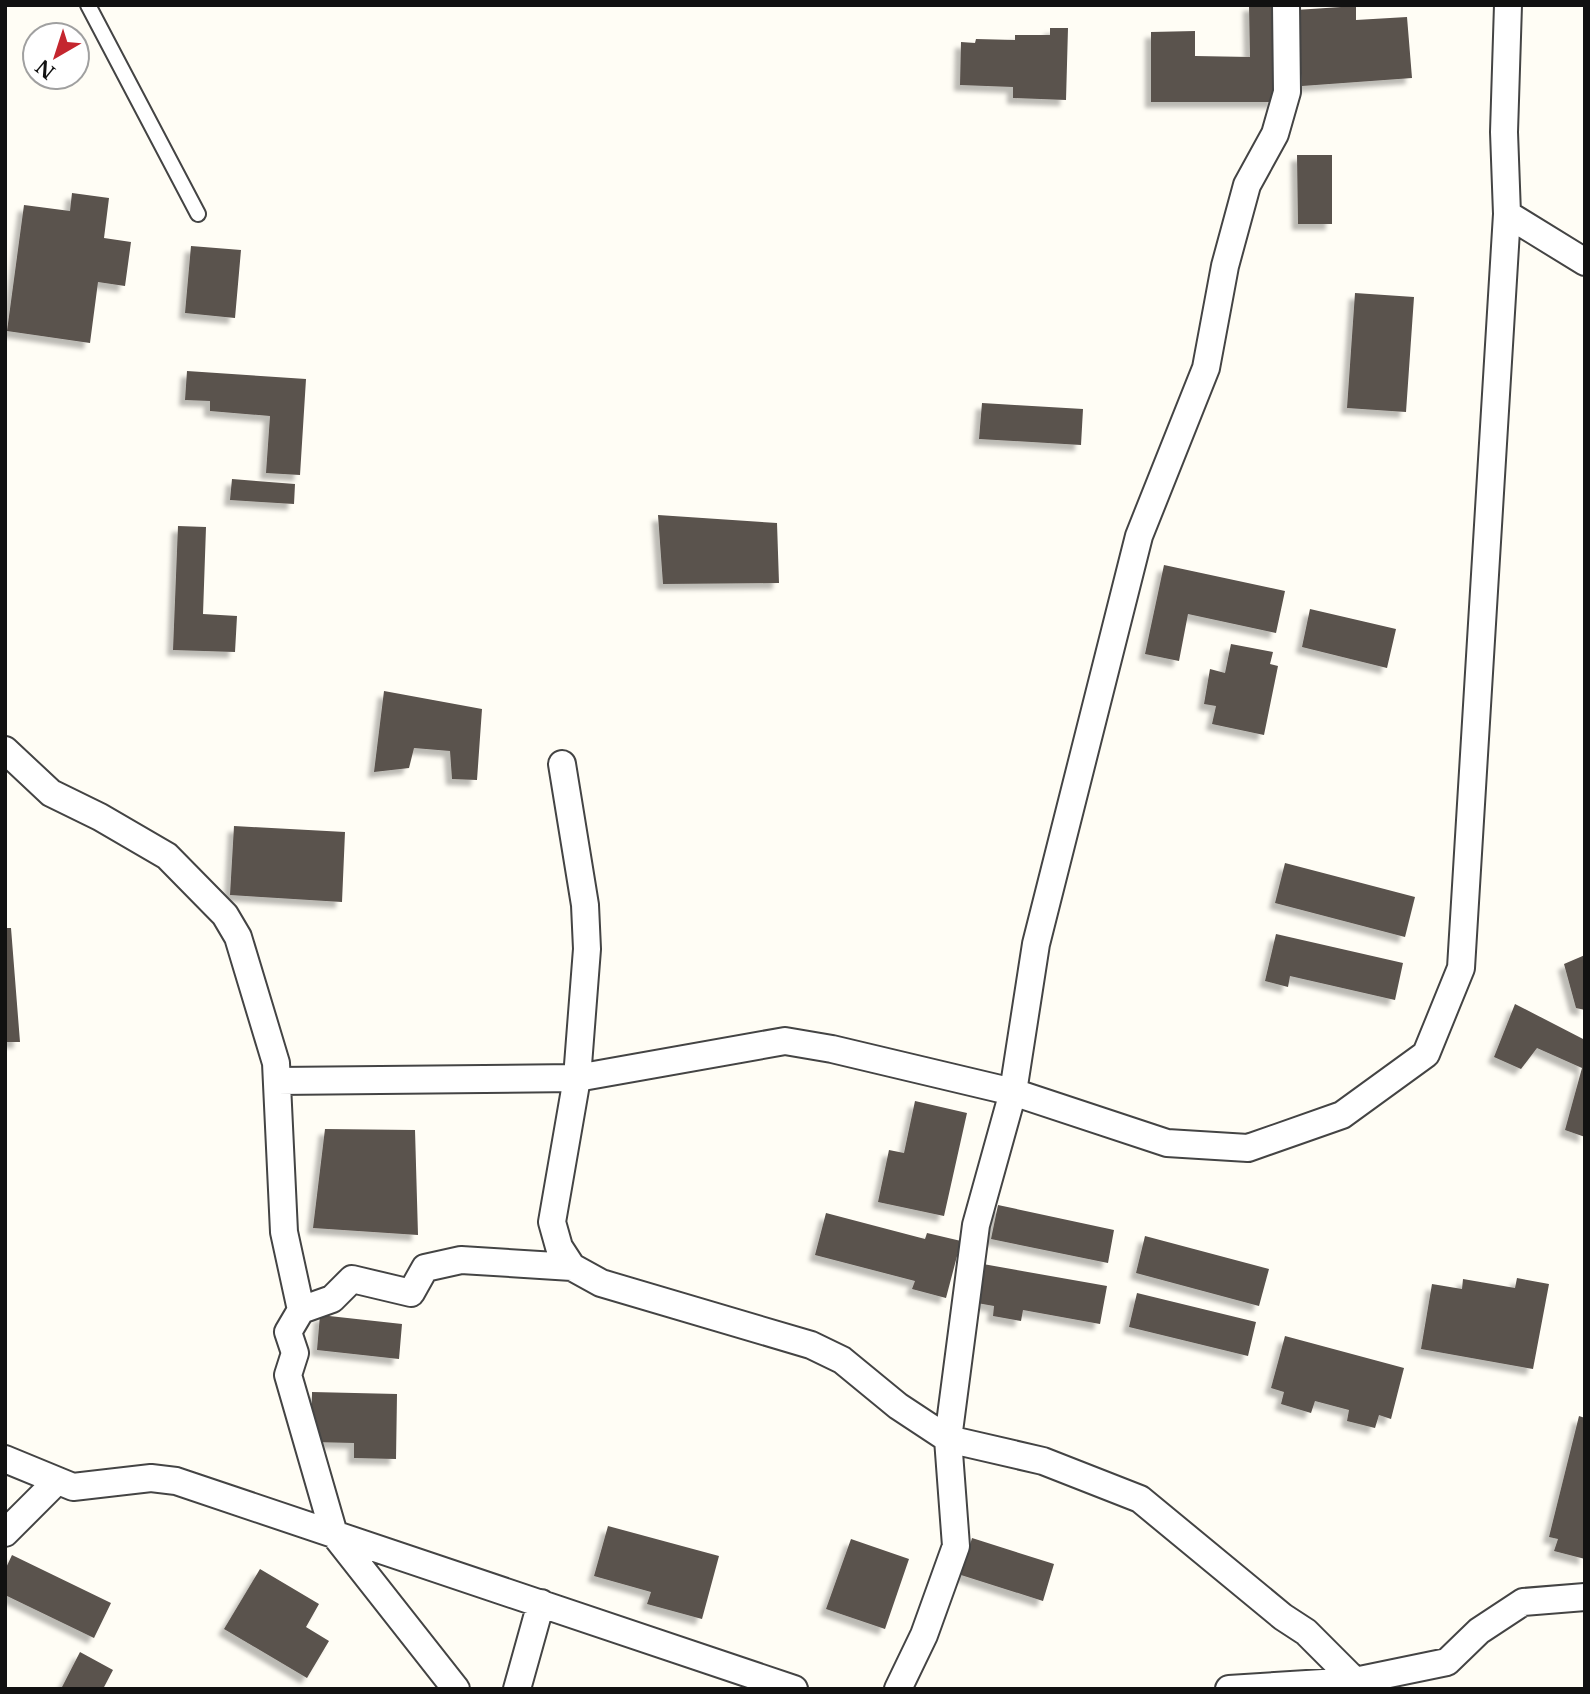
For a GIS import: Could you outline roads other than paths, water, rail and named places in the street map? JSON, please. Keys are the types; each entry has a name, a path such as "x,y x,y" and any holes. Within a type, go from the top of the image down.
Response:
{"street":[{"path":"898,1689 924,1635 956,1546 948,1440 976,1225 1013,1092 1036,944 1139,536 1206,368 1225,266 1247,185 1275,134 1287,92 1286,5"},
{"path":"277,1080 577,1078 785,1041 832,1049 1013,1092 1167,1143 1248,1148 1342,1115 1426,1054 1461,968 1507,214 1504,132 1508,5"},
{"path":"1507,214 1585,262"},
{"path":"5,750 51,793 100,817 167,856 225,915 239,937 276,1063 284,1232 301,1310 289,1332 295,1353 288,1375 334,1534 456,1689"},
{"path":"562,764 585,905 587,949 577,1078 552,1222 559,1247 572,1267"},
{"path":"301,1310 332,1299 352,1279 411,1293 425,1268 461,1260 572,1267 601,1283 811,1345 842,1360 898,1406 948,1440 1044,1461 1140,1499 1283,1617 1306,1632 1359,1685"},
{"path":"5,1459 56,1482 74,1487 151,1478 177,1481 794,1689"},
{"path":"5,1533 56,1482"},
{"path":"1229,1689 1359,1685 1447,1662 1479,1631 1523,1602 1585,1597"},
{"path":"517,1689 541,1603"}],"lane":[{"path":"88,5 198,214"}]}
